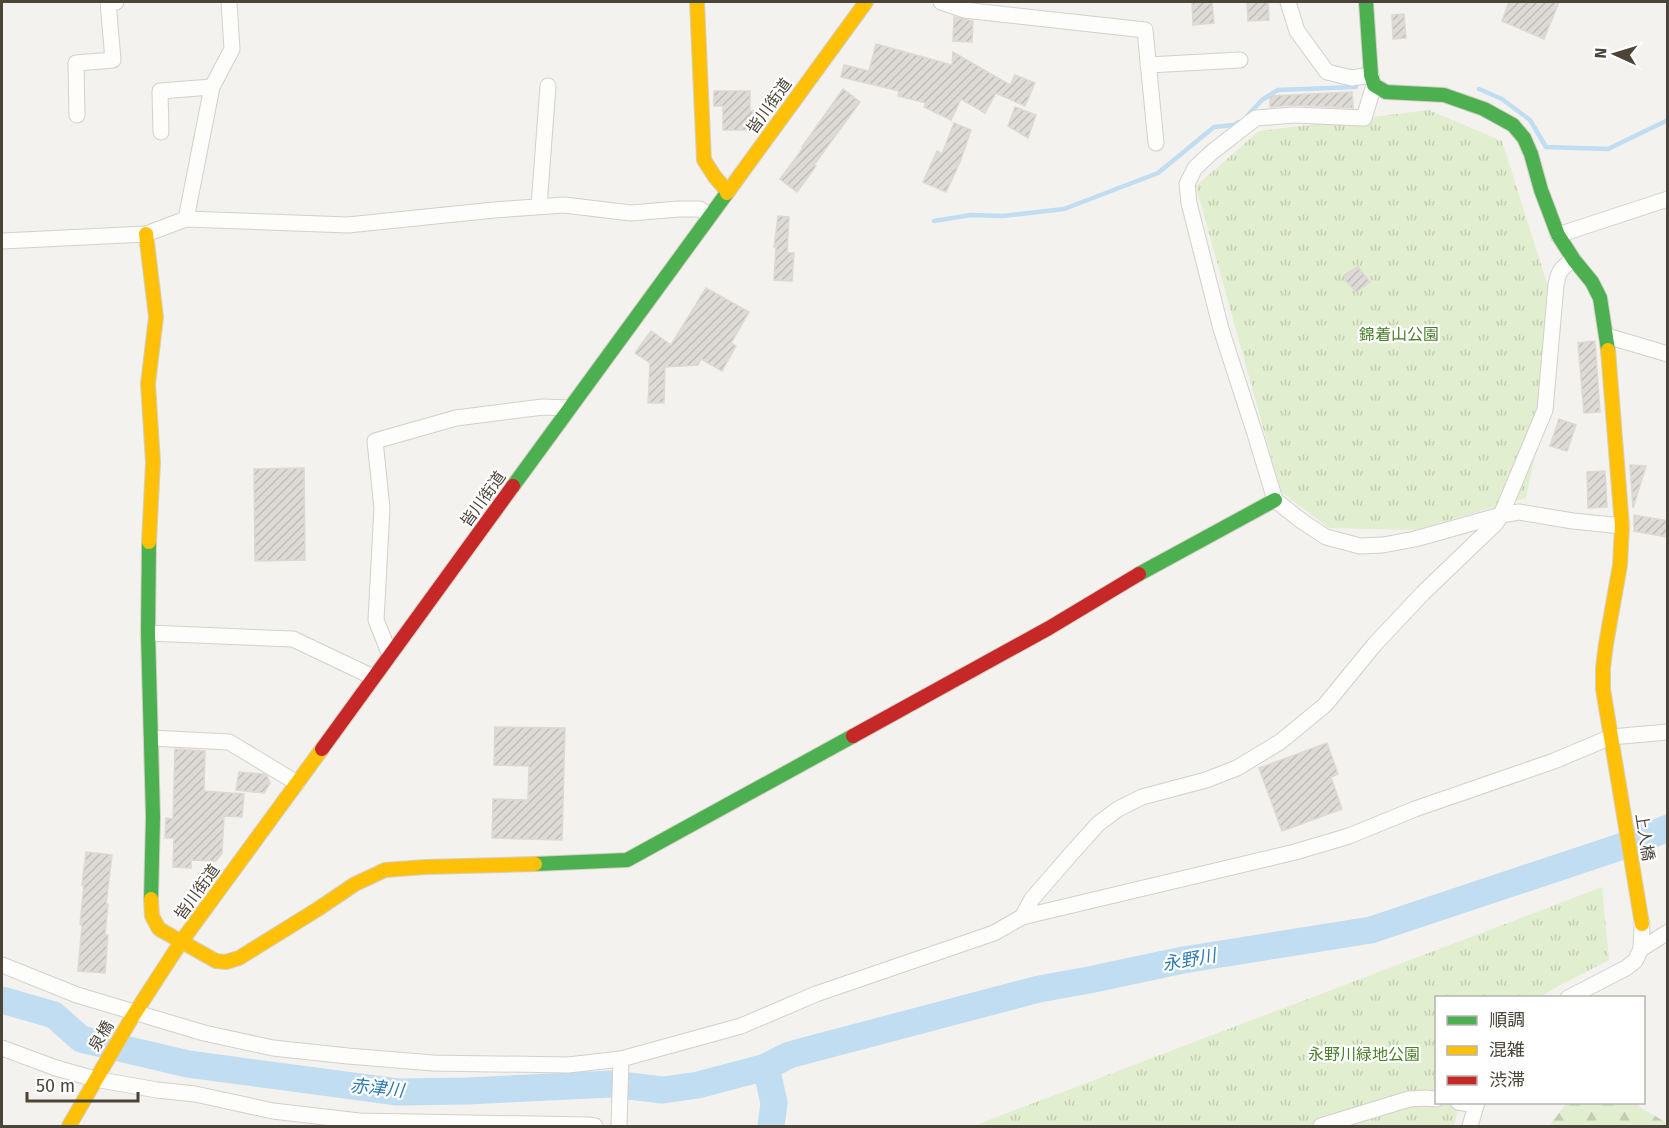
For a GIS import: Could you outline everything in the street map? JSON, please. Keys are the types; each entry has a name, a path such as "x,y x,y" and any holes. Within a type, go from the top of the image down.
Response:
{"street":[{"path":"77,115 76,63 114,60 108,2 116,2"},
{"path":"186,219 212,87 232,49 229,2"},
{"path":"697,2 704,160 727,191"},
{"name":"皆川街道","path":"134,1015 181,942 866,2"},
{"path":"941,2 964,10 1145,30 1156,143"},
{"path":"1288,2 1297,31 1327,72 1373,80"},
{"path":"1366,2 1373,80 1364,118 1294,115 1256,118 1195,168 1186,184 1221,329 1275,500 1326,537 1360,546 1383,545 1415,539 1519,512 1622,526"},
{"path":"1148,65 1240,60"},
{"name":"上人橋","path":"1373,80 1382,91 1444,95 1484,109 1513,125 1524,138 1531,153 1541,190 1558,235 1592,282 1600,298 1607,336 1622,526 1620,565 1603,668 1603,689 1642,924"},
{"path":"539,206 548,86"},
{"path":"161,132 160,91 212,87"},
{"path":"1558,235 1668,199"},
{"path":"2,241 146,234 186,219 348,225 564,204 631,213 700,209 709,216"},
{"path":"146,234 156,317 148,384 153,462 149,531 148,633 153,817 151,906 152,916 159,929 216,961 226,962 239,958 355,884 385,870 585,864 627,860 1049,628 1150,568 1275,500"},
{"path":"1022,917 1032,898 1071,854 1098,824 1118,809 1142,798 1206,780 1237,768 1280,742 1325,705 1375,644 1423,592 1496,523 1545,410 1558,274 1563,266 1574,260"},
{"path":"1607,336 1668,354"},
{"path":"390,655 376,621 382,508 375,441 456,418 543,407 569,408"},
{"path":"148,633 293,639 373,677"},
{"path":"2,965 134,1015 273,1048 433,1063 568,1065 620,1062 741,1026 816,994 994,933 1022,917 1295,852 1338,839 1456,794 1554,761 1611,737 1668,732"},
{"path":"151,738 229,742 297,783"},
{"path":"1572,996 1635,961 1641,949 1642,924"},
{"path":"1641,949 1668,932"},
{"name":"泉橋","path":"97,1075 134,1015"},
{"path":"2,1048 56,1068 97,1075 157,1090 195,1094 273,1111 359,1121 595,1126"},
{"path":"619,1121 620,1062"},
{"path":"69,1126 97,1075"},
{"path":"1321,1126 1408,1099 1435,1099"},
{"path":"1470,1126 1476,1104"}],"green space":[{"name":"錦着山公園","path":"1429,110 1502,141 1561,328 1526,498 1415,530 1329,528 1281,492 1196,186 1259,131"},
{"name":"永野川緑地公園","path":"1602,887 1609,960 1542,996 1435,996 1435,1104 1460,1104 1454,1126 975,1126"},
{"path":"1566,1104 1635,1104 1667,1123 1667,1126 1549,1126"}],"building":[{"path":"1192,2 1212,2 1214,23 1193,25"},
{"path":"1247,2 1268,2 1269,20 1248,21"},
{"path":"1509,2 1559,2 1544,39 1502,21"},
{"path":"1404,14 1406,38 1393,39 1392,15"},
{"path":"954,17 973,21 972,42 953,41"},
{"path":"876,44 952,65 953,52 1010,85 1015,75 1035,83 1025,106 996,93 985,113 961,99 951,120 924,107 926,103 898,96 899,91 841,77 844,65 869,71"},
{"path":"843,89 860,102 797,192 780,179"},
{"path":"714,91 750,91 750,111 755,111 754,130 723,130 723,106 714,106"},
{"path":"1352,92 1353,108 1294,105 1270,107 1270,96"},
{"path":"1015,107 1036,115 1028,138 1008,126"},
{"path":"954,123 971,130 946,192 923,182 937,151 942,154"},
{"path":"778,216 789,217 787,253 794,253 792,281 774,280 776,247 774,247"},
{"path":"1358,267 1370,282 1356,292 1346,281 1344,275"},
{"path":"706,288 749,312 731,343 736,346 722,371 701,359 698,365 665,367 664,403 648,403 650,363 635,353 651,331 671,345"},
{"path":"1595,341 1600,412 1584,413 1578,343"},
{"path":"1559,419 1576,425 1567,451 1550,446"},
{"path":"1630,465 1646,466 1633,508"},
{"path":"304,468 305,560 255,561 254,469"},
{"path":"1605,471 1607,507 1588,508 1587,472"},
{"path":"1634,515 1668,521 1668,537 1634,531"},
{"path":"495,727 565,728 562,840 492,838 493,799 528,800 529,766 494,765"},
{"path":"1327,743 1338,774 1331,777 1342,809 1282,831 1259,768"},
{"path":"175,749 205,751 204,791 244,794 242,817 224,816 222,853 216,861 191,860 191,868 173,867 174,838 165,838 166,818 173,819"},
{"path":"239,772 263,774 267,776 270,783 264,793 236,790"},
{"path":"86,852 112,855 106,904 108,904 105,935 108,935 105,973 78,971"}],"waterway":[{"path":"1248,115 1262,100 1278,90 1356,87"},
{"path":"1479,89 1502,99 1530,120 1546,147 1608,149 1668,120"},
{"path":"934,221 971,215 1003,216 1064,209 1158,173 1214,127 1234,125 1239,122"},
{"name":"永野川","path":"2,1000 54,1015 81,1039 188,1064 398,1092 611,1084 663,1090 698,1085 766,1067 789,1055 1039,989 1183,960 1371,930 1626,845 1668,828"},
{"name":"永野川","path":"766,1067 774,1103 771,1126"}],"traffic: fast":[{"path":"1366,2 1371,75 1374,85 1386,92 1444,95 1484,109 1513,125 1524,138 1558,235 1592,282 1600,298 1608,350"},
{"path":"513,486 727,193"},
{"path":"1139,574 1275,500"},
{"path":"149,542 148,633 153,817 151,899"},
{"path":"535,864 627,860 853,736"}],"traffic: slow":[{"path":"697,2 704,160 727,191"},
{"path":"727,193 866,2"},
{"path":"146,234 156,317 148,384 153,462 149,542"},
{"path":"1608,350 1622,526 1620,565 1606,644 1603,689 1642,924"},
{"path":"69,1126 131,1019 181,942 322,749"},
{"path":"151,899 152,916 159,929 216,961 226,962 239,958 355,884 385,870 535,864"}],"traffic: jam":[{"path":"322,749 513,486"},
{"path":"853,736 1049,628 1139,574"}],"water label":[{"name":"赤津川","path":"377,1088"}]}
